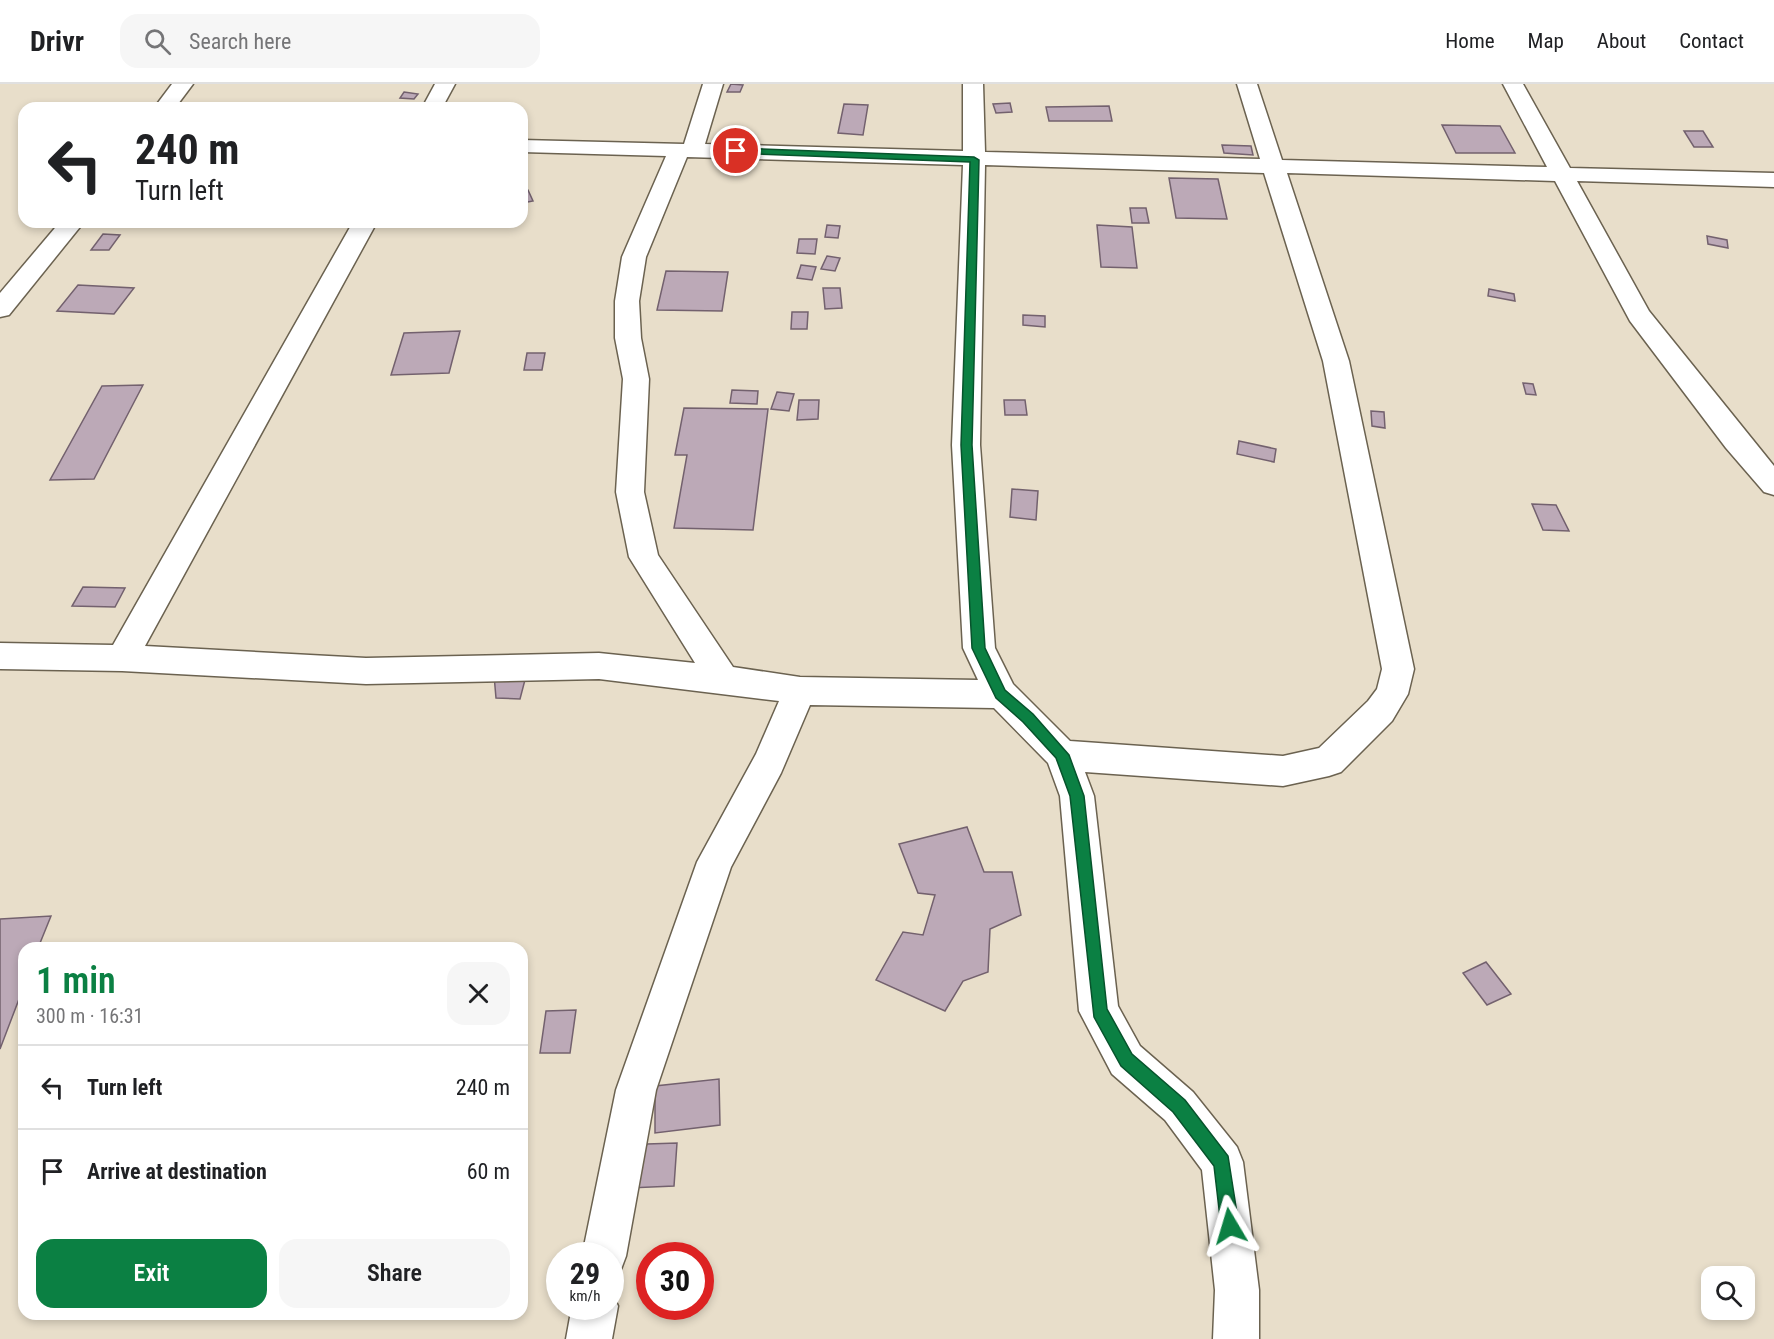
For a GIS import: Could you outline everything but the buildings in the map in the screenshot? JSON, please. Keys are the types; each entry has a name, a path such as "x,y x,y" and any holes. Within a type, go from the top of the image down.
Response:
{"street":[{"path":"169,102 183,84"},
{"path":"435,102 445,84"},
{"path":"713,84 687,149 634,257 627,300 628,338 636,379 630,492 644,557 723,679"},
{"path":"973,84 974,160 966,445 979,648 1000,694 1028,718 1062,755 1077,796 1100,1011 1126,1060 1179,1106 1222,1162 1237,1290 1236,1339"},
{"path":"1062,755 1283,771 1329,761 1363,731 1392,693 1398,669 1336,361 1247,84"},
{"path":"1513,84 1639,315 1736,441 1774,485"},
{"path":"528,146 1774,180"},
{"path":"0,309 67,228"},
{"path":"122,658 362,228"},
{"path":"0,656 122,658 366,670 599,666 723,679 800,691 1000,694"},
{"path":"607,1242 636,1090 715,862 769,762 800,691"},
{"path":"589,1339 592,1320"}],"route":[{"path":"736,151 974,160 966,445 979,648 1000,694 1028,718 1062,755 1077,796 1100,1011 1126,1060 1179,1106 1222,1162 1230,1226"}]}
